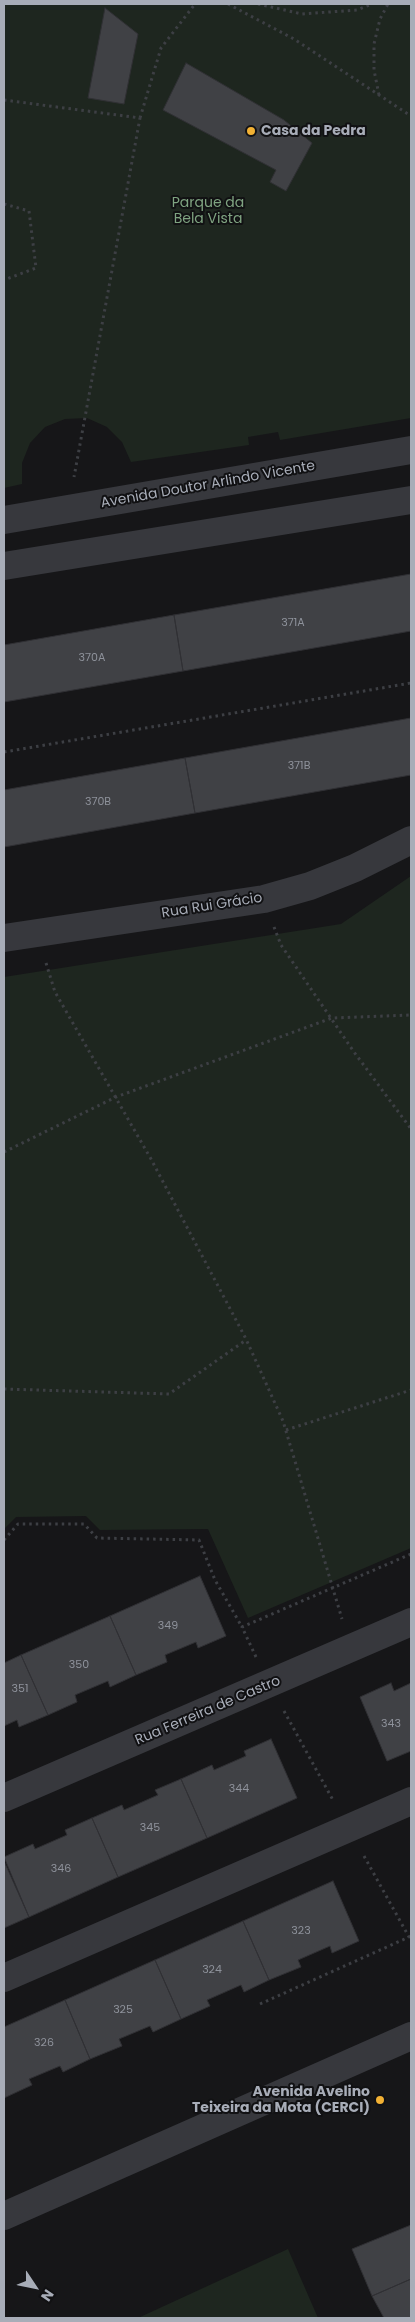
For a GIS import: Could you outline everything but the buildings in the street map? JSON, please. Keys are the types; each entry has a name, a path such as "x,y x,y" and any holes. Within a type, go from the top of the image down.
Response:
{"street":[{"name":"Avenida Doutor Arlindo Vicente","path":"4,520 411,450"},
{"path":"4,566 411,500"},
{"name":"Rua Rui Grácio","path":"4,938 40,931 264,899 310,886 355,868 411,840"},
{"name":"Rua Ferreira de Castro","path":"4,1798 411,1622"},
{"path":"4,1978 411,1801"},
{"path":"4,2216 411,2036"}],"path":[{"path":"76,464 140,118 161,48 195,4"},
{"path":"228,4 294,39 411,116"},
{"path":"258,4 302,14 357,10 372,4"},
{"path":"380,96 374,70 374,44 380,18 388,4"},
{"path":"4,100 140,118"},
{"path":"4,204 29,211 36,268 4,280"},
{"path":"4,752 411,683"},
{"path":"264,899 281,945 411,1129"},
{"path":"40,931 50,979 55,992 151,1159 246,1340 286,1430 351,1648"},
{"path":"4,1152 116,1098 332,1018 411,1015"},
{"path":"4,1389 169,1394 246,1340"},
{"path":"286,1430 411,1390"},
{"path":"4,1540 18,1524 84,1524 97,1538 199,1540 215,1580 242,1627 269,1684"},
{"path":"242,1627 411,1554"},
{"path":"260,2004 409,1937"}],"green space":[{"name":"Parque da Bela Vista","path":"4,4 411,4 411,418 280,440 278,432 248,437 249,445 131,462 122,442 107,427 87,418 65,419 45,427 30,443 22,463 22,484 4,488"},
{"path":"411,876 411,1548 248,1618 208,1529 100,1530 86,1516 16,1517 4,1529 4,977 341,924"},
{"path":"288,2249 318,2318 138,2318"}],"place":[{"name":"Casa da Pedra","path":"251,131"},
{"name":"Avenida Avelino Teixeira da Mota (CERCI)","path":"380,2100"}]}
